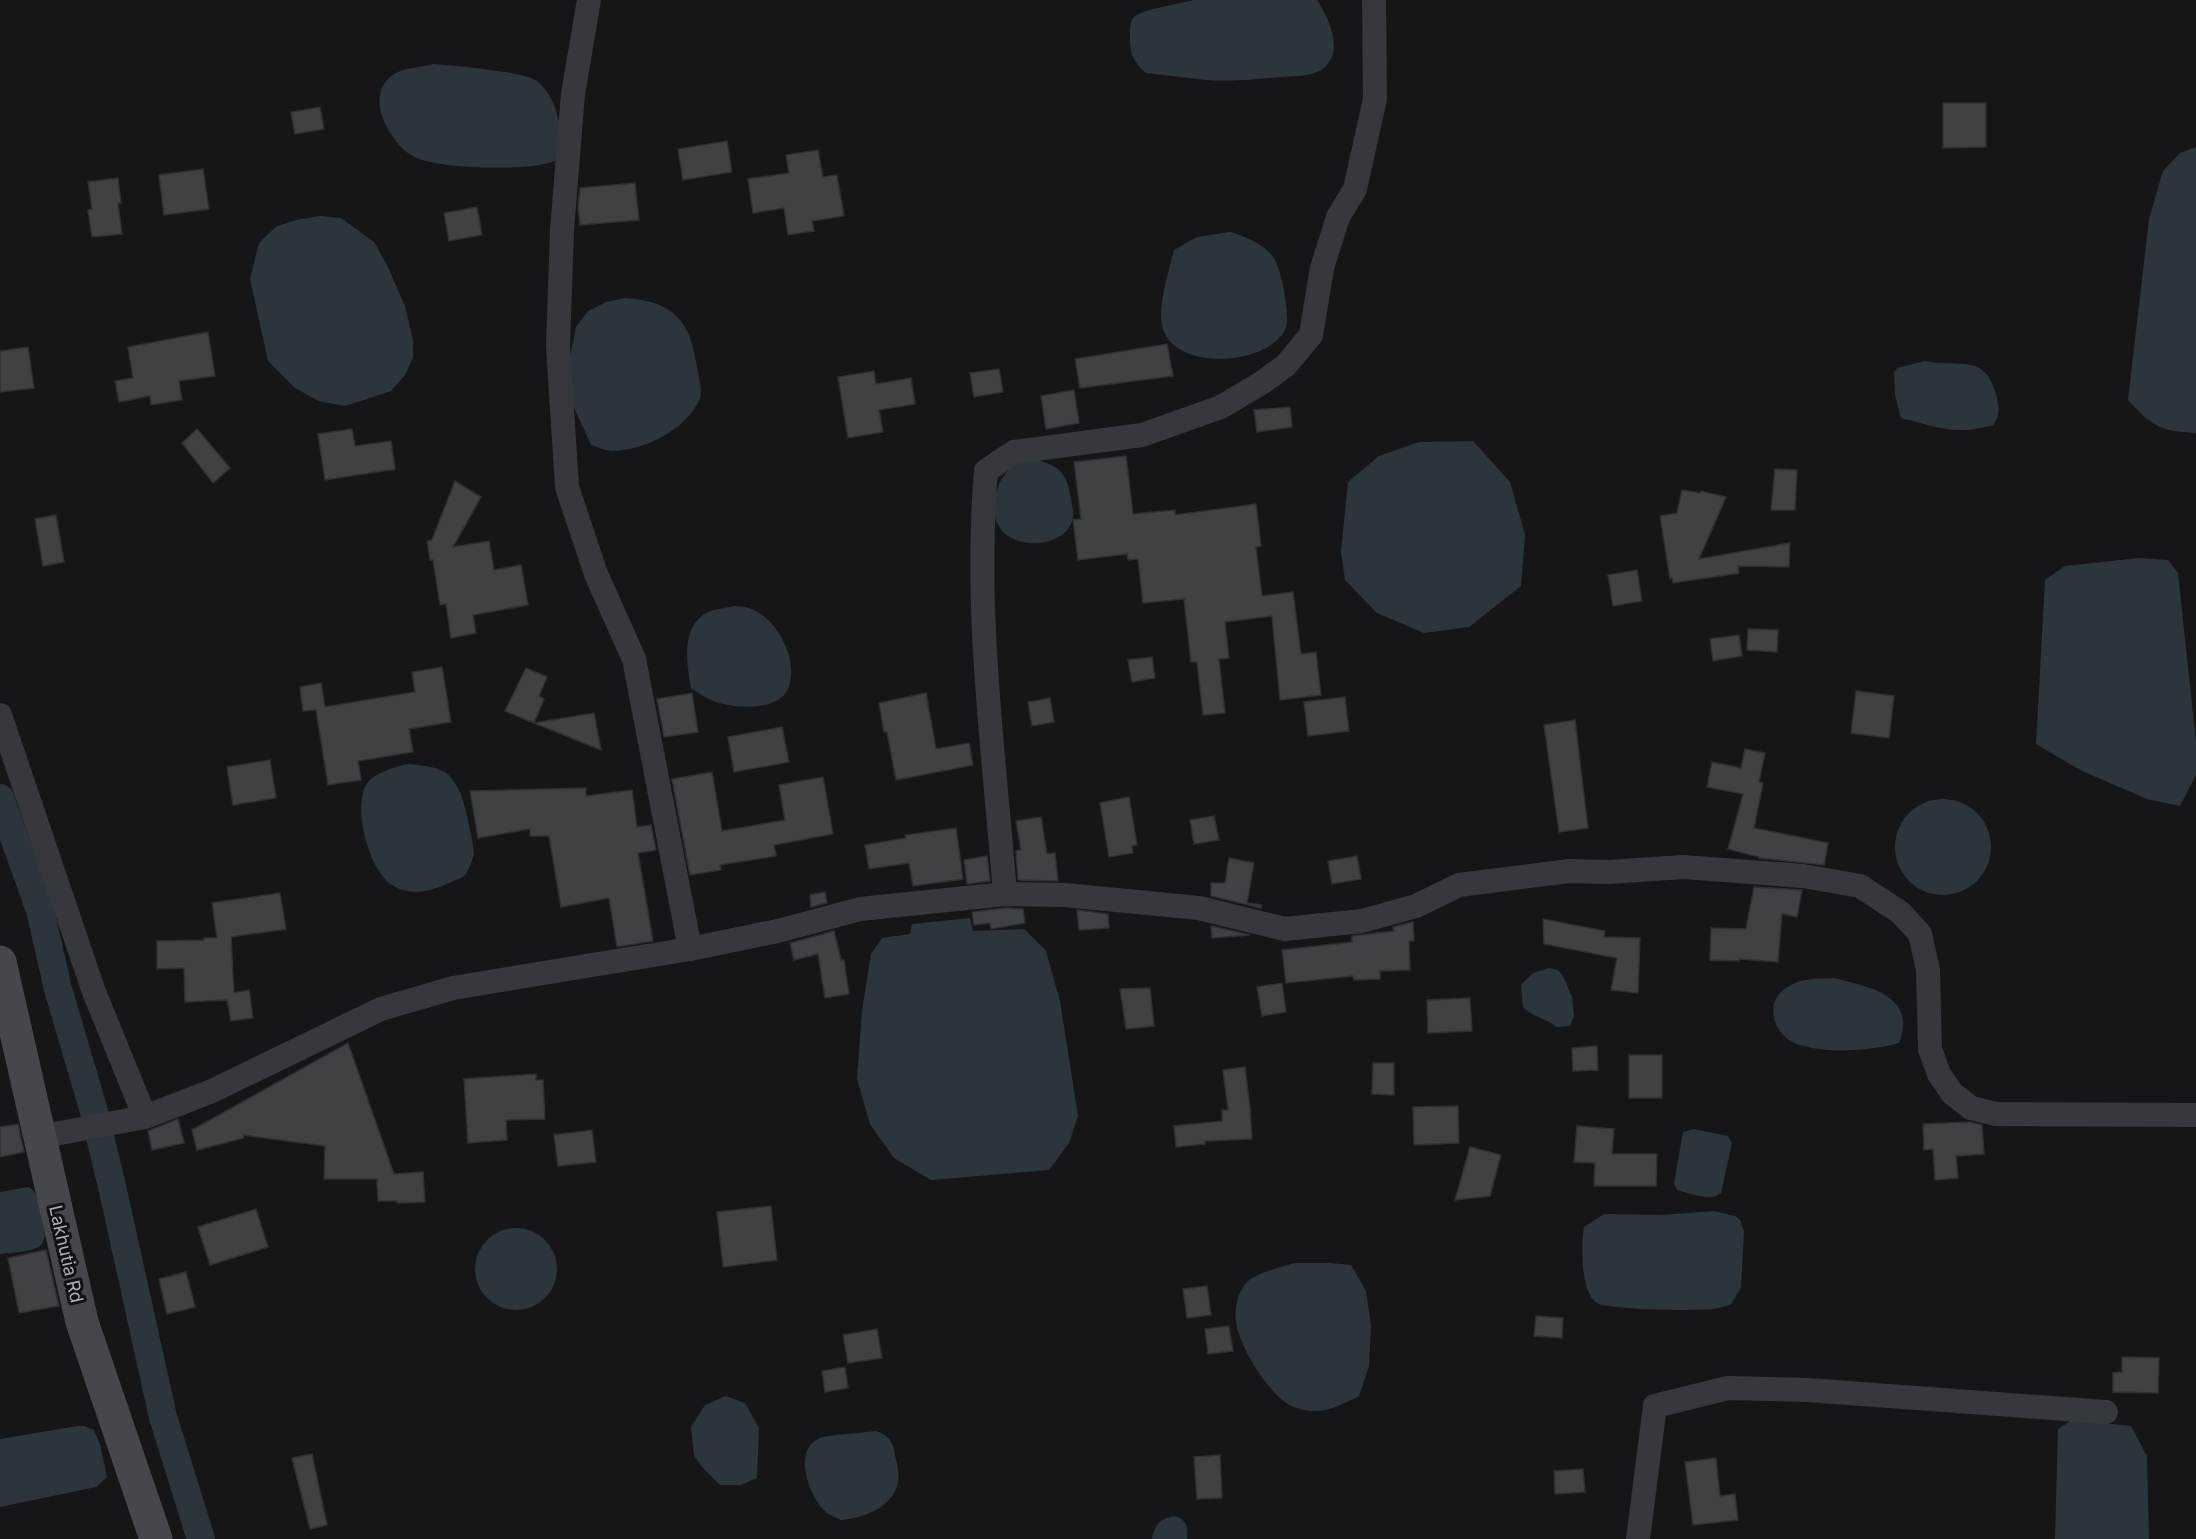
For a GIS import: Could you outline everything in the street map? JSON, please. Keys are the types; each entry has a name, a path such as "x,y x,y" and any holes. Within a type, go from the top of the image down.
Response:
{"street":[{"path":"590,0 573,94 562,230 558,346 567,488 596,574 634,659 690,949"},
{"path":"1005,894 982,614 982,519 987,471 1014,452 1142,435 1221,407 1286,365 1311,335 1323,268 1338,217 1355,189 1375,99 1374,0"},
{"path":"0,716 94,992 145,1117"},
{"path":"39,1137 145,1117 212,1091 381,1009 453,988 690,949 778,931 860,909 1005,894 1065,895 1199,908 1286,929 1362,921 1416,906 1459,885 1569,871 1609,872 1683,867 1803,876 1860,886 1901,913 1920,934 1928,970 1930,1048 1939,1074 1952,1093 1971,1108 1996,1114 2196,1115"},
{"name":"Lakhutia Rd","path":"0,962 82,1322 156,1539"},
{"path":"1638,1539 1655,1406 1728,1388 1820,1391 2106,1412"}],"shaded area":[{"path":"1194,0 1317,0 1333,36 1333,55 1321,70 1301,76 1215,81 1146,73 1138,66 1131,50 1132,19 1144,12"},
{"path":"434,64 505,72 538,82 552,100 560,127 562,147 555,161 536,166 470,167 421,160 402,148 387,128 382,116 380,93 385,83 394,74"},
{"path":"2196,147 2196,433 2173,431 2157,426 2128,400 2149,219 2163,171 2180,153"},
{"path":"320,216 341,218 374,242 405,306 413,340 413,358 405,375 391,391 345,406 319,401 295,388 268,361 250,279 259,243 277,226"},
{"path":"1230,232 1256,243 1274,258 1285,296 1287,324 1280,337 1268,347 1254,353 1220,359 1203,358 1187,353 1174,345 1165,334 1161,316 1164,293 1174,250 1197,237"},
{"path":"626,298 656,304 677,316 690,337 701,395 686,419 664,436 638,447 610,451 591,445 571,401 570,356 576,327 588,311 606,302"},
{"path":"1925,361 1970,365 1986,374 1992,383 1998,405 1998,415 1993,425 1956,430 1901,418 1895,395 1894,373 1897,368"},
{"path":"1473,441 1510,482 1525,535 1521,586 1469,627 1424,633 1377,613 1345,580 1341,552 1348,482 1379,456 1419,442"},
{"path":"1034,459 1054,466 1063,474 1073,511 1073,517 1067,530 1056,538 1041,543 1025,542 1010,537 999,526 994,510 1002,478 1013,464"},
{"path":"2139,558 2168,560 2178,573 2196,742 2196,775 2180,806 2147,799 2080,770 2036,744 2045,580 2065,566"},
{"path":"735,606 747,607 759,613 769,621 784,641 791,666 791,678 788,689 774,702 741,707 711,700 691,688 687,649 691,630 703,615"},
{"path":"406,764 437,769 452,779 462,797 474,849 472,862 464,876 438,888 415,892 392,885 376,866 365,836 362,819 361,804 369,781 382,772"},
{"path":"1943,799 1961,803 1977,813 1987,829 1991,847 1987,865 1977,881 1961,891 1943,895 1925,891 1909,881 1899,865 1895,847 1899,829 1909,813 1925,803"},
{"path":"970,918 973,931 1024,929 1046,951 1060,1001 1078,1116 1069,1143 1049,1170 931,1180 894,1158 870,1124 857,1079 862,1011 871,954 882,938 910,934 912,924"},
{"path":"1549,968 1558,970 1563,976 1572,997 1574,1016 1570,1026 1556,1027 1523,1007 1521,985 1533,973"},
{"path":"1834,978 1874,990 1895,1003 1901,1013 1903,1027 1899,1043 1862,1049 1820,1049 1797,1044 1782,1033 1774,1017 1776,1000 1781,992 1789,986 1810,979"},
{"path":"1694,1129 1728,1136 1732,1143 1721,1193 1717,1196 1700,1196 1677,1190 1674,1183 1683,1132"},
{"path":"29,1187 37,1196 41,1209 45,1235 43,1242 32,1250 0,1254 0,1192"},
{"path":"1714,1211 1735,1216 1740,1220 1744,1231 1741,1288 1731,1304 1704,1310 1634,1309 1604,1305 1597,1303 1591,1297 1587,1289 1583,1267 1584,1227 1604,1214 1661,1215"},
{"path":"516,1228 532,1231 545,1240 554,1253 557,1269 554,1285 545,1298 532,1307 516,1310 500,1307 487,1298 478,1285 475,1269 478,1253 487,1240 500,1231"},
{"path":"1294,1263 1351,1265 1366,1291 1371,1325 1369,1366 1359,1396 1320,1411 1294,1407 1276,1394 1249,1357 1238,1331 1236,1306 1239,1295 1247,1282 1256,1276"},
{"path":"726,1396 745,1403 759,1428 757,1478 741,1485 720,1485 702,1467 694,1455 691,1427 705,1405"},
{"path":"2072,1420 2131,1426 2147,1456 2149,1539 2055,1539 2058,1429"},
{"path":"77,1426 94,1430 100,1444 107,1477 96,1487 0,1507 0,1439"},
{"path":"876,1431 887,1437 893,1446 899,1476 895,1492 876,1510 841,1520 824,1510 812,1492 806,1471 807,1451 820,1438"},
{"path":"1174,1516 1182,1519 1186,1524 1187,1539 1152,1539 1158,1523"}],"building":[{"path":"1943,103 1986,103 1986,147 1943,148"},
{"path":"320,107 324,129 295,134 291,112"},
{"path":"727,141 732,172 683,180 678,149"},
{"path":"818,150 823,177 837,175 844,216 812,221 814,231 788,235 784,208 753,213 748,179 789,173 786,155"},
{"path":"203,169 209,209 164,215 159,175"},
{"path":"118,178 122,234 92,237 88,210 92,209 88,182"},
{"path":"635,183 639,220 580,225 578,206 580,188"},
{"path":"477,207 482,235 449,241 444,213"},
{"path":"208,332 215,376 179,381 182,400 151,405 150,396 119,402 115,381 133,378 128,347"},
{"path":"1167,344 1173,376 1080,388 1075,359"},
{"path":"28,347 34,388 0,392 0,351"},
{"path":"999,369 1003,392 974,397 970,373"},
{"path":"874,371 876,384 911,378 915,404 879,410 883,432 848,438 838,377"},
{"path":"1074,390 1079,423 1046,429 1041,396"},
{"path":"1290,407 1292,427 1257,432 1254,410"},
{"path":"197,429 230,468 213,483 182,443"},
{"path":"352,429 355,446 391,441 395,469 325,480 318,434"},
{"path":"1126,456 1133,514 1175,510 1175,515 1256,504 1261,546 1256,547 1262,596 1293,592 1301,654 1316,652 1321,695 1280,700 1272,616 1225,622 1229,658 1219,659 1225,713 1203,715 1197,662 1191,662 1184,599 1143,603 1138,559 1128,560 1127,554 1078,560 1073,520 1081,519 1074,462"},
{"path":"1775,469 1797,470 1795,510 1771,510"},
{"path":"455,481 481,497 453,547 489,541 494,570 521,565 528,605 473,615 476,633 451,638 446,604 440,605 433,560 430,560 427,541 432,540"},
{"path":"1682,490 1700,493 1701,491 1726,497 1699,559 1790,543 1789,567 1738,566 1739,573 1673,583 1672,578 1670,579 1660,516 1677,513"},
{"path":"56,515 64,562 43,566 35,519"},
{"path":"1637,570 1642,601 1613,606 1608,575"},
{"path":"1748,629 1778,630 1777,652 1747,650"},
{"path":"1739,635 1742,656 1713,661 1710,639"},
{"path":"1152,657 1155,678 1132,682 1128,660"},
{"path":"442,667 451,722 409,729 413,752 358,761 361,780 328,785 316,710 303,711 300,687 321,683 325,707 415,692 412,672"},
{"path":"526,668 547,677 539,696 544,699 534,723 505,711"},
{"path":"1856,691 1894,696 1889,738 1851,733"},
{"path":"692,693 698,732 664,737 657,699"},
{"path":"926,693 936,749 969,743 973,765 896,780 879,703"},
{"path":"1345,697 1349,731 1308,736 1304,702"},
{"path":"1050,698 1054,722 1032,726 1028,702"},
{"path":"594,713 601,750 534,723"},
{"path":"1575,720 1588,828 1559,832 1544,725"},
{"path":"782,727 789,762 734,772 728,737"},
{"path":"1745,749 1765,753 1759,782 1763,783 1754,828 1828,843 1824,865 1759,858 1728,849 1743,794 1707,787 1712,762 1741,768"},
{"path":"270,760 276,798 233,805 227,767"},
{"path":"712,772 722,831 785,820 779,785 823,777 833,834 774,845 776,856 720,865 721,870 690,875 672,779"},
{"path":"586,788 586,796 632,790 637,827 651,825 656,850 638,853 653,941 617,947 609,898 561,907 549,836 530,836 530,829 478,838 470,791"},
{"path":"1129,797 1137,845 1132,846 1133,853 1109,857 1100,803"},
{"path":"1214,816 1219,840 1194,844 1190,820"},
{"path":"1041,817 1047,854 1055,853 1058,881 1018,880 1016,851 1021,850 1016,821"},
{"path":"956,828 963,879 913,886 909,863 869,869 865,845 906,838 905,835"},
{"path":"987,856 990,881 967,884 964,860"},
{"path":"1357,856 1361,879 1332,884 1328,861"},
{"path":"1229,858 1254,863 1247,903 1261,905 1261,908 1211,896 1211,883 1225,883"},
{"path":"1754,887 1802,890 1797,917 1782,914 1778,962 1739,959 1739,961 1710,960 1711,928 1746,929"},
{"path":"825,892 827,903 811,907 810,895"},
{"path":"280,893 286,929 231,937 234,993 249,990 253,1018 231,1021 227,1000 185,1002 184,968 157,969 157,941 217,938 212,903"},
{"path":"1006,908 1023,909 1025,923 991,929 990,923 974,925 972,912"},
{"path":"1077,910 1108,914 1109,928 1079,930"},
{"path":"1543,919 1605,931 1604,937 1640,938 1638,993 1611,990 1617,958 1544,944"},
{"path":"1413,922 1414,941 1409,941 1410,970 1380,971 1380,979 1354,980 1353,976 1286,983 1282,950 1352,942 1352,936 1394,931 1393,927"},
{"path":"1211,926 1250,935 1212,938"},
{"path":"834,931 841,960 844,960 849,994 825,998 818,954 794,960 790,943"},
{"path":"1282,983 1286,1012 1262,1016 1257,987"},
{"path":"1150,988 1154,1026 1126,1029 1120,989"},
{"path":"1470,998 1472,1031 1428,1033 1427,1000"},
{"path":"348,1043 394,1174 423,1172 425,1202 378,1201 377,1179 324,1179 325,1146 243,1135 244,1138 197,1150 192,1130"},
{"path":"1597,1046 1598,1070 1573,1071 1572,1048"},
{"path":"1629,1055 1662,1055 1662,1098 1629,1098"},
{"path":"1373,1063 1394,1063 1394,1095 1372,1094"},
{"path":"1245,1067 1252,1139 1205,1141 1205,1144 1176,1147 1174,1126 1222,1121 1222,1110 1228,1110 1223,1070"},
{"path":"536,1074 536,1080 543,1080 545,1119 506,1120 507,1140 468,1143 464,1079"},
{"path":"1458,1106 1459,1143 1414,1145 1413,1107"},
{"path":"178,1119 184,1143 152,1150 148,1131"},
{"path":"1969,1122 1982,1125 1984,1154 1956,1156 1958,1178 1935,1180 1933,1149 1924,1150 1923,1124"},
{"path":"18,1124 24,1152 0,1157 0,1127"},
{"path":"1577,1126 1614,1129 1612,1154 1657,1154 1656,1186 1594,1186 1595,1163 1574,1162"},
{"path":"592,1130 596,1162 558,1166 554,1135"},
{"path":"1470,1147 1501,1155 1490,1196 1455,1200"},
{"path":"771,1206 777,1260 723,1267 717,1212"},
{"path":"256,1209 268,1247 210,1265 198,1227"},
{"path":"46,1250 59,1306 19,1313 8,1258"},
{"path":"186,1272 195,1307 167,1314 159,1279"},
{"path":"1207,1286 1211,1315 1187,1318 1183,1289"},
{"path":"1536,1316 1563,1318 1562,1338 1534,1336"},
{"path":"1229,1326 1233,1351 1208,1354 1205,1329"},
{"path":"877,1329 882,1358 848,1363 843,1335"},
{"path":"2122,1357 2159,1358 2158,1393 2113,1392 2113,1373 2122,1372"},
{"path":"845,1367 848,1388 825,1392 822,1371"},
{"path":"312,1454 327,1525 310,1529 292,1458"},
{"path":"1220,1455 1222,1498 1197,1499 1194,1457"},
{"path":"1716,1458 1720,1496 1735,1494 1738,1520 1693,1525 1685,1462"},
{"path":"1583,1469 1585,1492 1555,1494 1554,1471"}],"waterway":[{"path":"0,798 40,910 58,989 93,1108 111,1182 163,1417 201,1539"}]}
